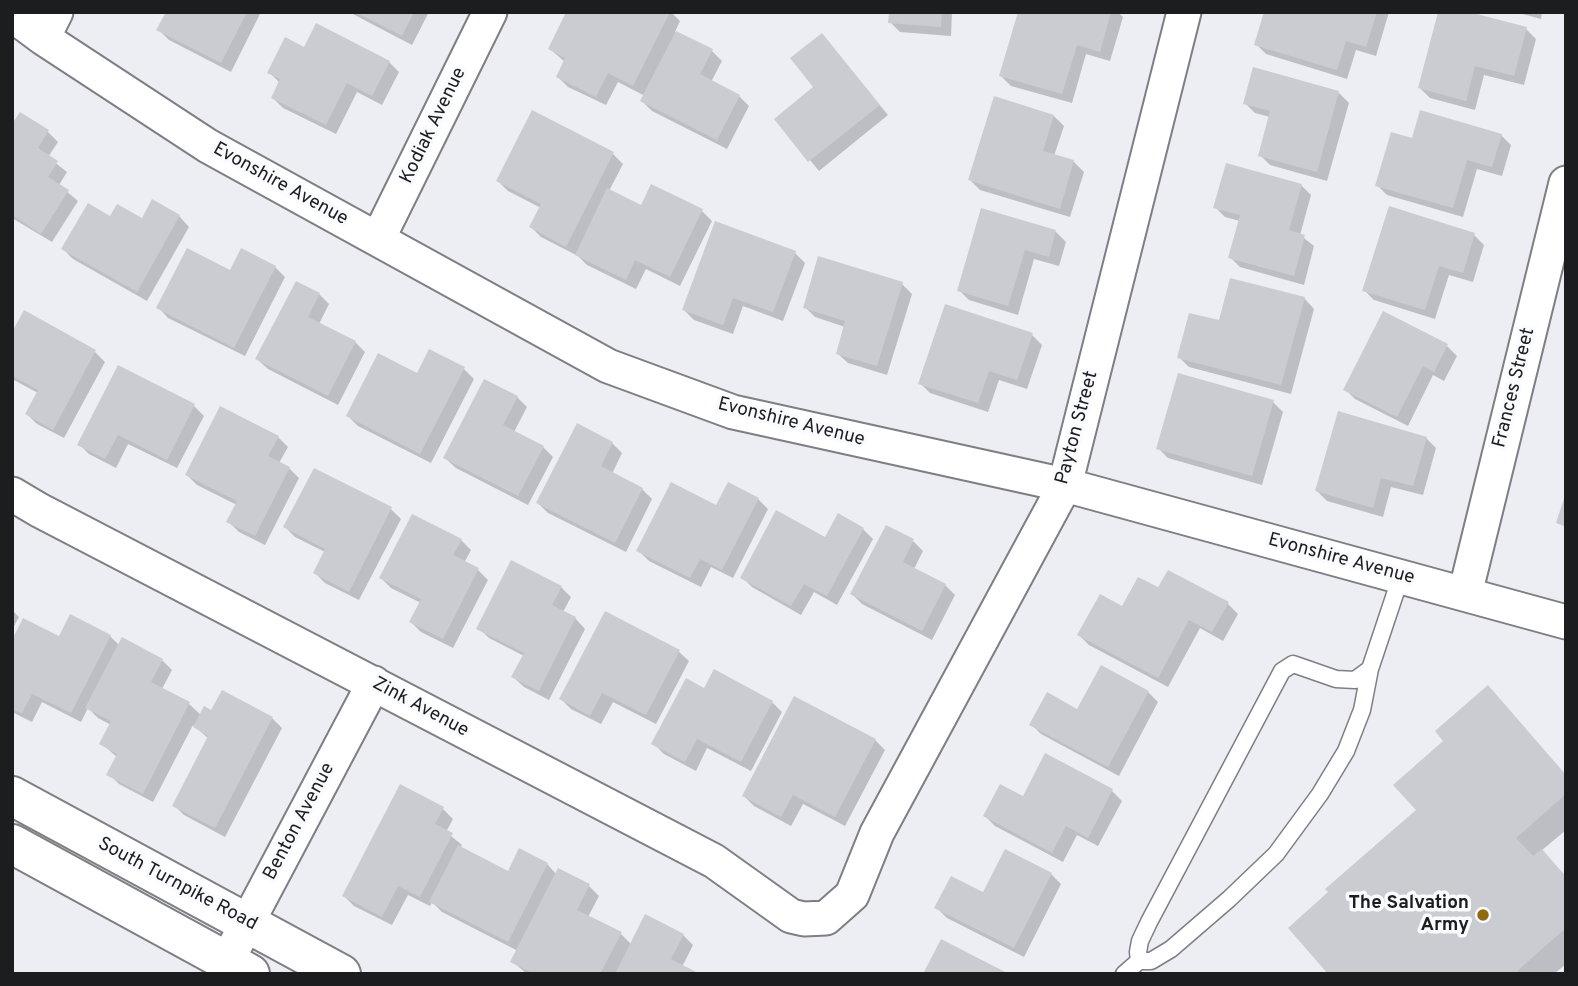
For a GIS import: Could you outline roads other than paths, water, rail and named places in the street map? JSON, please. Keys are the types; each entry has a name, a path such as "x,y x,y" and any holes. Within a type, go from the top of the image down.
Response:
{"street":[{"name":"Kodiak Avenue","path":"378,239 490,12"},
{"name":"Payton Street","path":"826,918 852,894 877,833 1065,485 1184,12"},
{"name":"Evonshire Avenue","path":"12,15 49,25 208,146 608,366 733,412 1065,485 1566,622"},
{"name":"Frances Street","path":"1465,594 1566,183"},
{"name":"Zink Avenue","path":"12,494 596,802 714,861 791,916 804,919 826,918"},
{"name":"Benton Avenue","path":"239,968 247,923 374,683"},
{"name":"South Turnpike Road","path":"12,796 341,974"},
{"path":"12,844 239,968"}],"lane":[{"path":"1124,974 1139,961 1151,961 1171,949 1197,928 1276,854 1320,794 1346,751 1362,710 1370,669 1401,576"},
{"path":"1139,961 1140,941 1149,922 1282,671 1293,664 1336,679 1355,680 1370,669"}],"place":[{"name":"The Salvation Army","path":"1483,915"}]}
